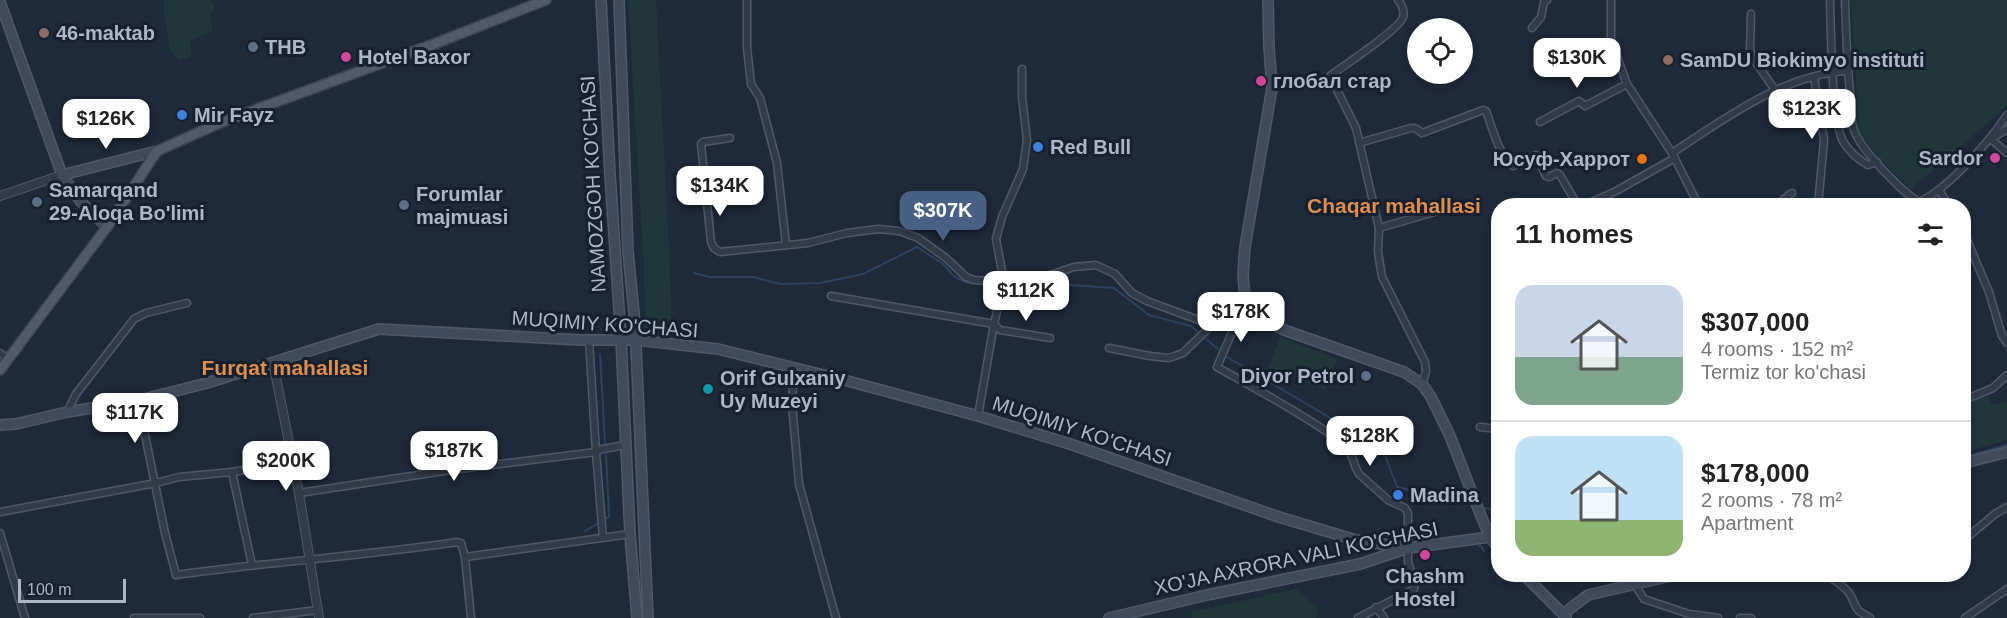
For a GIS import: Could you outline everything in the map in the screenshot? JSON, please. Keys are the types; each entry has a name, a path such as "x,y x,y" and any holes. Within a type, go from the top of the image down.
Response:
{"main road":[{"name":"NAMOZGOH KO'CHASI","path":"601,0 630,534 637,618"},
{"name":"NAMOZGOH KO'CHASI","path":"619,0 628,251 636,340 648,618"},
{"path":"1269,0 1272,88 1245,247 1243,284 1245,307 1284,330 1404,372 1422,384 1446,428 1491,529"},
{"path":"62,175 157,151 222,122 434,44 542,1"},
{"path":"0,2 62,175 81,202 107,226"},
{"path":"0,370 107,226 157,151"},
{"path":"610,171 625,172"},
{"name":"MUQIMIY KO'CHASI","path":"0,424 16,424 67,412 140,400 207,383 379,329 590,340 636,340 718,349 978,416 1080,447 1279,517 1356,540 1408,548"},
{"path":"1971,462 2007,452"},
{"name":"XO'JA AXRORA VALI KO'CHASI","path":"1109,618 1207,595 1360,564 1408,548 1491,536"},
{"path":"1531,582 1565,616 1588,595 1647,582"}],"street":[{"path":"747,0 747,48 751,84 760,98 777,163 786,245"},
{"path":"1398,0 1403,7 1401,22 1330,76 1356,128 1379,228 1378,252 1382,277 1425,362 1426,372 1422,384"},
{"path":"1532,28 1541,17 1546,0"},
{"path":"1611,0 1611,40 1627,84 1673,156 1695,198"},
{"path":"1830,0 1838,125 1844,142 1860,160 1868,165 1877,162"},
{"path":"1845,0 1848,71 1854,130 1861,144 1896,184 1912,198"},
{"path":"1751,14 1750,49 1752,57 1775,90"},
{"path":"978,416 994,324 1004,282 996,239 1002,217 1023,169 1027,140 1022,97 1022,69"},
{"path":"1601,198 1673,156 1758,98 1814,77 1848,71"},
{"path":"1814,77 1824,141 1819,198"},
{"path":"1540,122 1579,101 1585,106 1627,84"},
{"path":"1359,143 1411,128 1422,133 1484,110 1503,155 1511,165 1514,166 1536,155 1546,176 1557,173 1560,175 1573,198"},
{"path":"1928,198 1939,190 1991,139 2007,115"},
{"path":"1991,139 2007,129"},
{"path":"730,138 700,144 707,215 714,248 720,252 808,243 878,229 899,231 918,238 946,258 966,277 974,280 1004,282 1045,278 1074,267 1096,265 1115,274 1132,293 1147,301 1212,325"},
{"path":"1991,139 2007,153"},
{"path":"0,196 62,175"},
{"path":"1939,190 1944,198"},
{"path":"1785,198 1792,193"},
{"path":"1379,228 1445,209"},
{"path":"1971,250 1989,292 2002,336 2007,343"},
{"path":"831,296 994,324 1000,330 1050,338"},
{"path":"67,412 75,394 134,319 146,313 187,303"},
{"path":"1109,348 1168,358 1183,353 1212,325 1226,321 1245,307"},
{"path":"1245,307 1217,366 1302,416 1344,444 1355,461 1359,474 1388,500 1405,508 1408,513 1408,562 1415,583 1414,589 1358,618"},
{"path":"590,340 602,450 600,515 603,538"},
{"path":"0,353 9,360"},
{"path":"254,618 318,614 294,462 273,362"},
{"path":"794,367 792,404 799,484 836,618"},
{"path":"1971,397 1993,388 2007,375"},
{"path":"140,400 165,533 176,575 252,565 311,561 457,542 462,547 465,557 471,618"},
{"path":"1480,428 1491,429"},
{"path":"299,493 626,446"},
{"path":"0,512 179,477 232,472 294,462"},
{"path":"232,472 252,565"},
{"path":"1971,534 2007,507"},
{"path":"0,533 25,618"},
{"path":"465,557 630,534"},
{"path":"1837,582 1851,595 1861,613 1870,618"},
{"path":"1635,585 1644,599 1689,614 1718,618"},
{"path":"1965,618 2007,589"},
{"path":"1376,607 1384,618"},
{"path":"134,618 200,618"},
{"path":"1740,618 1751,618"}],"green space":[{"path":"164,0 210,0 215,5 211,13 212,32 190,40 191,56 179,60 170,50"},
{"path":"628,0 656,0 672,334 645,332 644,267"},
{"path":"1851,0 2007,0 2007,106 1911,189 1881,160 1859,132"},
{"path":"1280,337 1337,359 1325,390 1268,368"},
{"path":"1988,395 1992,405 2007,402 2007,440 1971,450 1971,401"},
{"path":"1296,589 1317,607 1316,618 1192,618 1191,612"}],"waterway":[{"path":"694,273 710,277 753,277 780,284 820,283 863,274 917,247 943,264 955,277 966,282 995,286"},
{"path":"1007,285 1039,283 1114,288 1149,315 1191,326 1197,331"},
{"path":"1206,339 1218,349"},
{"path":"600,354 605,443"},
{"path":"1227,357 1371,442 1385,455 1397,487 1466,504"},
{"path":"1971,455 2007,445"},
{"path":"585,531 609,517 606,454"},
{"path":"1484,508 1491,510"},
{"path":"1479,546 1484,551"}],"place":[{"name":"46-maktab","path":"44,33"},
{"name":"THB","path":"253,47"},
{"name":"Hotel Baxor","path":"346,57"},
{"name":"SamDU Biokimyo instituti","path":"1668,60"},
{"name":"глобал стар","path":"1261,81"},
{"name":"Mir Fayz","path":"182,115"},
{"name":"Red Bull","path":"1038,147"},
{"name":"Sardor","path":"1995,158"},
{"name":"Юсуф-Харрот","path":"1642,159"},
{"name":"Samarqand 29-Aloqa Bo'limi","path":"37,202"},
{"name":"Forumlar majmuasi","path":"404,205"},
{"name":"Diyor Petrol","path":"1366,376"},
{"name":"Orif Gulxaniy Uy Muzeyi","path":"708,389"},
{"name":"Madina","path":"1398,495"},
{"name":"Chashm Hostel","path":"1425,555"}],"district":[{"name":"Chaqar mahallasi","path":"1394,205"},
{"name":"Furqat mahallasi","path":"285,367"}]}
